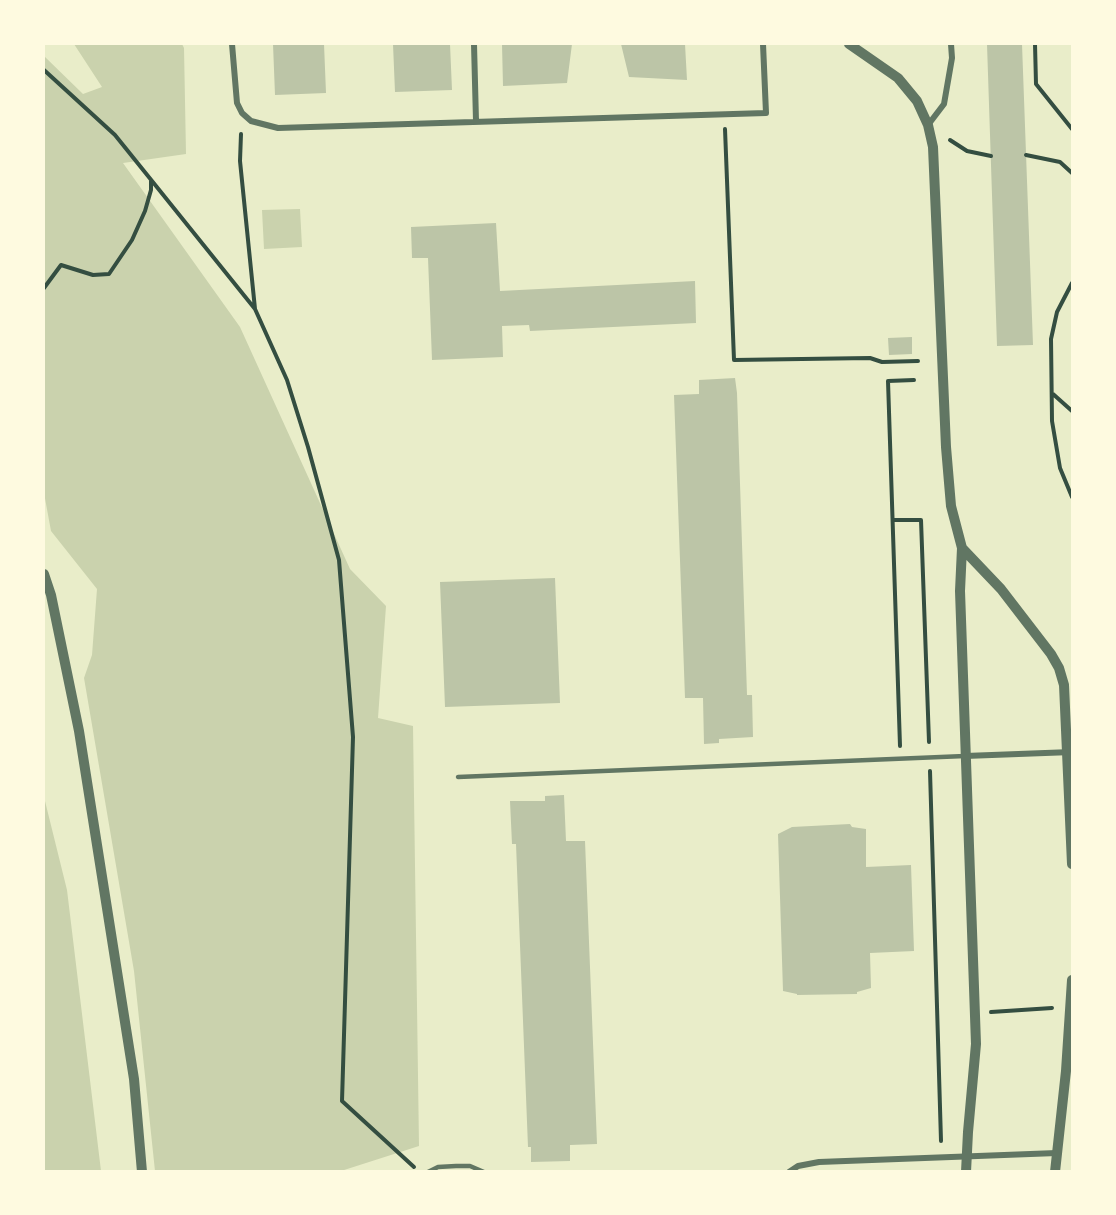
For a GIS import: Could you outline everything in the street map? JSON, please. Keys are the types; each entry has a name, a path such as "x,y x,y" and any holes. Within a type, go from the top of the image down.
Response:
{"street":[{"path":"232,44 234,91 237,104 242,113 251,120 278,128 766,113 763,44"},
{"path":"474,44 476,121"},
{"path":"849,44 898,78 917,101 928,125 933,147 947,459 951,506 962,548 960,591 976,1013 976,1044 966,1172"},
{"path":"928,125 945,104 952,58 951,44"},
{"path":"962,548 1001,589 1051,654 1059,668 1064,685 1070,752 1072,864"},
{"path":"44,574 51,595 79,731 134,1079 142,1172"},
{"path":"965,756 1070,752"},
{"path":"1055,1172 1066,1071 1072,980"},
{"path":"789,1172 798,1166 819,1162 1057,1153"}],"lane":[{"path":"458,777 965,756"},
{"path":"428,1172 438,1167 470,1166 484,1172"}],"path":[{"path":"1035,44 1036,84 1072,129"},
{"path":"44,70 115,135 255,309 290,392 308,447 339,560 353,737 342,1101 419,1172"},
{"path":"242,113 240,161 255,309"},
{"path":"724,114 734,360 870,358 882,362 918,361"},
{"path":"928,125 967,151 991,156"},
{"path":"1026,155 1060,162 1072,172"},
{"path":"44,288 61,265 93,275 109,274 132,240 145,211 151,190 151,180"},
{"path":"1072,284 1057,312 1051,339 1052,422 1060,468 1072,497"},
{"path":"900,759 888,381 914,380"},
{"path":"1052,394 1072,411"},
{"path":"893,520 921,520 941,1157"},
{"path":"976,1013 1071,1007"}],"green space":[{"path":"74,44 182,44 184,48 186,154 123,163 240,327 350,569 386,606 378,718 413,726 419,1146 341,1171 155,1171 134,971 84,678 92,655 97,589 51,531 44,493 44,56 83,94 102,87"},
{"path":"300,209 302,247 264,249 262,210"},
{"path":"44,797 67,890 101,1171 44,1171"}],"building":[{"path":"273,44 324,44 326,93 275,95"},
{"path":"393,44 450,44 452,90 395,92"},
{"path":"502,44 572,44 567,83 503,86"},
{"path":"621,44 685,44 687,80 629,77"},
{"path":"987,44 1022,44 1033,345 997,346"},
{"path":"496,223 500,291 695,281 696,323 530,331 529,325 502,326 503,357 432,360 428,258 412,258 411,227"},
{"path":"912,337 912,354 889,355 888,338"},
{"path":"735,378 747,695 752,695 753,737 719,739 719,743 704,744 703,698 685,698 674,395 699,394 699,380"},
{"path":"555,578 560,703 445,707 440,582"},
{"path":"564,795 566,841 585,841 597,1144 570,1145 570,1161 531,1162 531,1147 528,1147 516,844 512,844 510,801 545,801 545,796"},
{"path":"850,824 852,827 866,829 866,867 911,865 914,951 870,953 871,988 857,992 857,994 797,995 783,991 778,834 792,827"}]}
